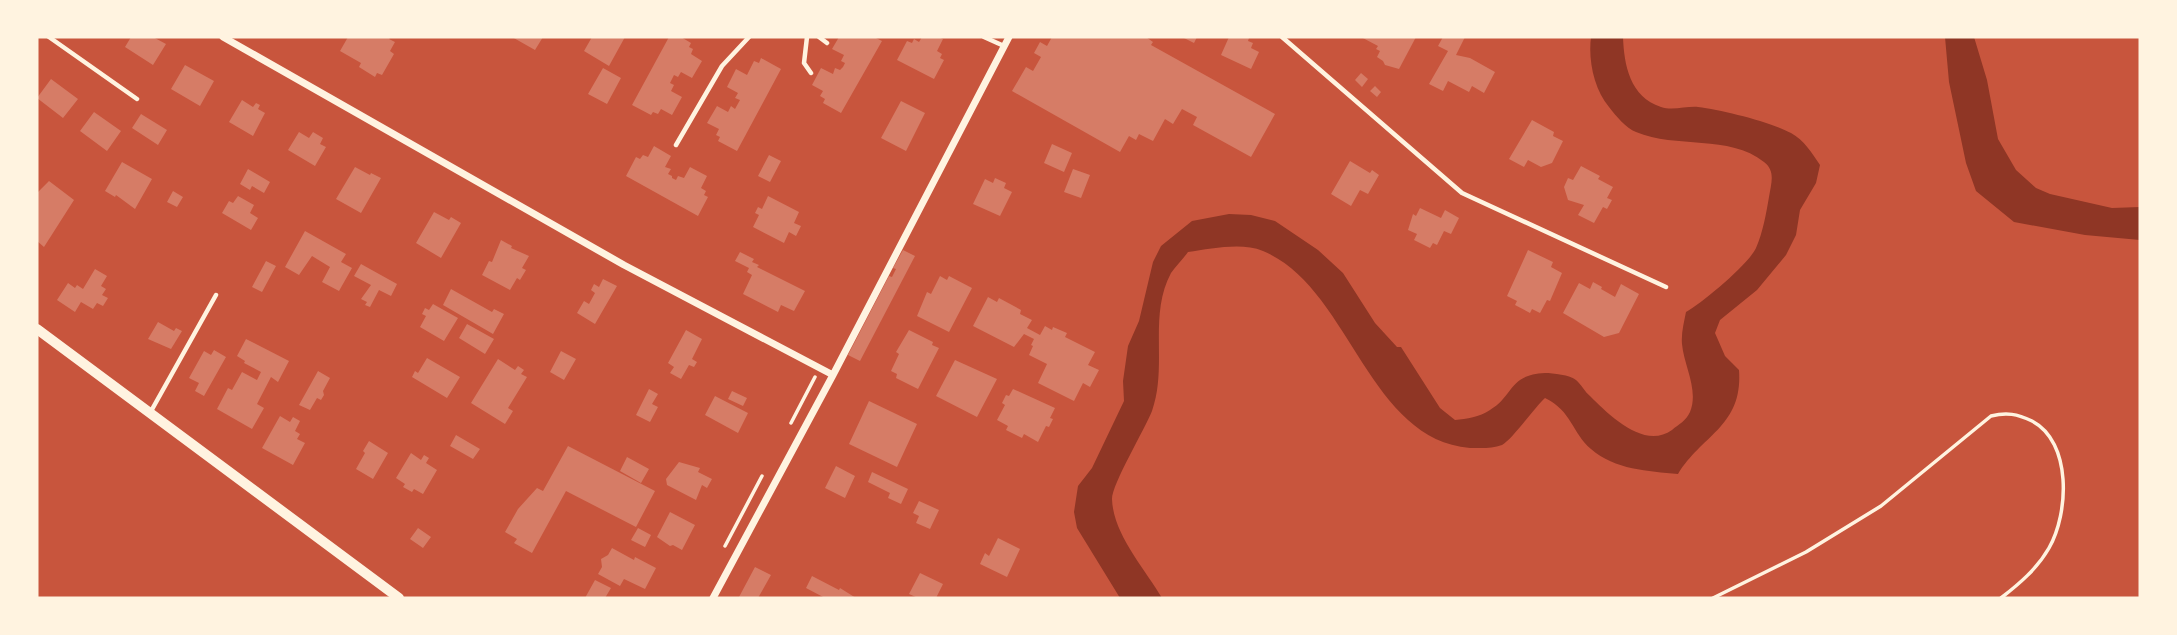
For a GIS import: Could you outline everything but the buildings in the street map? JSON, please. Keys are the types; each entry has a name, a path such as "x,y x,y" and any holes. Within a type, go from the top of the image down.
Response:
{"street":[{"path":"223,37 624,265 832,377"},
{"path":"713,598 832,377 1009,37"},
{"path":"37,329 399,598"}],"lane":[{"path":"49,37 137,99"},
{"path":"676,145 722,66 749,37"},
{"path":"807,37 804,63 811,73"},
{"path":"819,37 827,43"},
{"path":"985,37 1004,46"},
{"path":"1282,37 1437,174 1462,192 1666,287"},
{"path":"150,413 216,295"}],"path":[{"path":"1713,598 1806,552 1881,506 1991,416 2002,413 2017,414 2037,424 2050,437 2060,456 2063,487 2059,516 2050,546 2037,566 2001,598"}],"shaded area":[{"path":"1591,37 1623,37 1631,79 1642,96 1651,102 1665,108 1708,109 1771,125 1800,139 1820,165 1816,183 1800,210 1796,235 1786,255 1757,290 1720,320 1715,333 1725,356 1739,370 1739,389 1735,404 1719,428 1678,474 1632,468 1600,456 1585,443 1561,409 1545,398 1502,445 1470,448 1435,438 1406,418 1382,391 1318,296 1293,269 1254,248 1226,247 1188,252 1171,273 1164,289 1159,324 1158,376 1152,411 1117,481 1112,499 1124,538 1162,598 1120,598 1077,528 1074,512 1078,486 1092,468 1124,401 1123,381 1128,346 1139,321 1153,262 1161,246 1192,221 1229,214 1251,215 1275,221 1318,250 1343,273 1375,323 1397,347 1401,347 1440,408 1455,420 1486,412 1524,378 1545,373 1573,378 1607,412 1639,433 1661,435 1686,418 1693,395 1682,344 1686,312 1724,283 1756,248 1761,236 1771,183 1770,169 1750,153 1735,148 1652,137 1629,128 1599,92 1591,65"},
{"path":"1945,37 1974,37 1987,80 1998,139 2016,170 2036,188 2050,194 2112,208 2140,207 2140,240 2085,235 2014,222 1976,191 1966,163 1949,82"}]}
